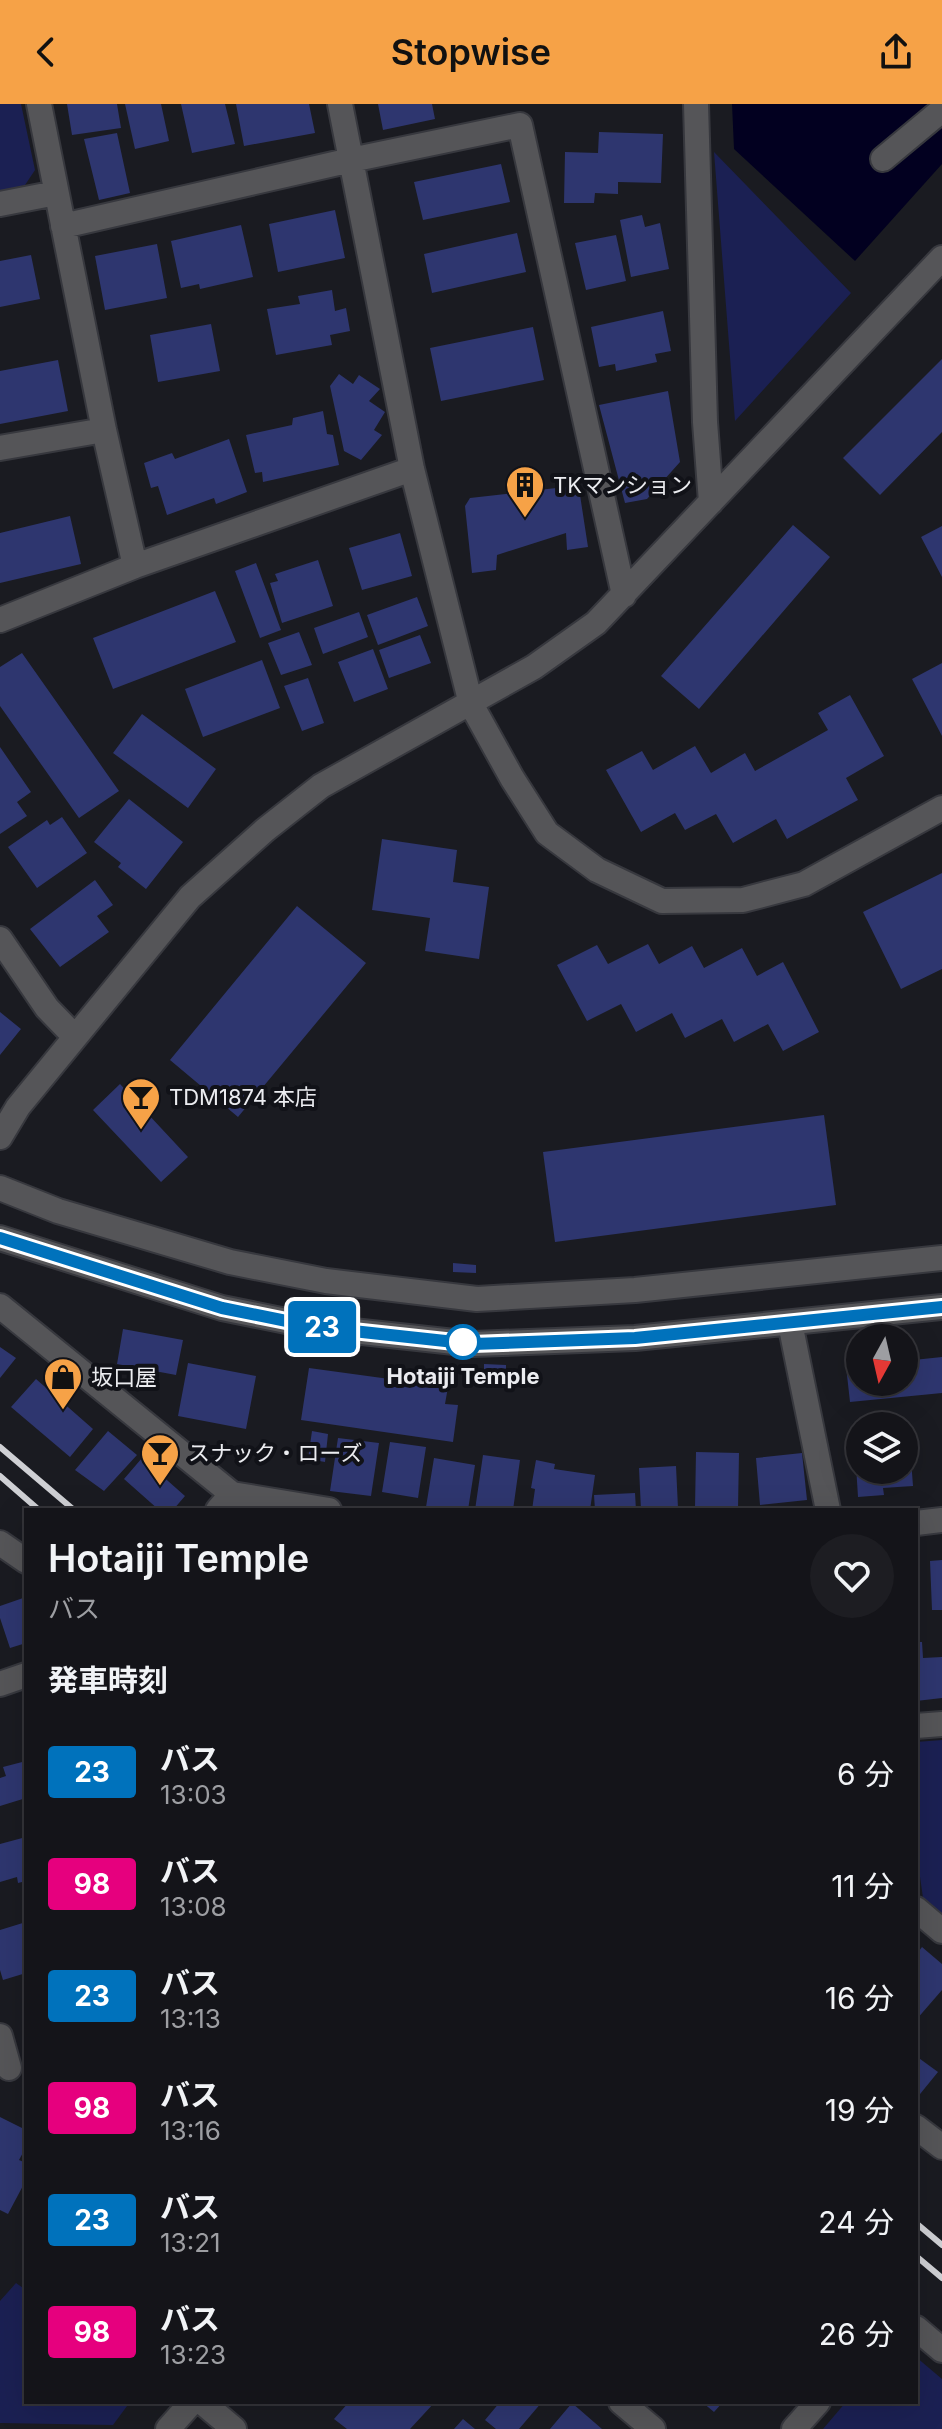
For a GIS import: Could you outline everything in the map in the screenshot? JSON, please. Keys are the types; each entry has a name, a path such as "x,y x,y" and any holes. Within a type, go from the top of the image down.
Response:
{"street":[{"path":"39,104 104,430 135,566"},
{"path":"340,104 412,469 471,704 547,833 597,870 662,901 743,900 804,884 942,808"},
{"path":"696,104 705,422 711,502"},
{"path":"883,159 942,110"},
{"path":"63,226 520,125 624,595"},
{"path":"0,204 56,193"},
{"path":"0,1137 18,1107 190,897 265,830 321,786 534,667 596,623 942,258"},
{"path":"0,448 104,430"},
{"path":"0,620 135,566 412,469"},
{"path":"0,939 47,1008 75,1037"},
{"path":"0,1188 58,1211 230,1262 326,1281 477,1299 635,1290 942,1258"},
{"path":"0,1238 222,1308 332,1329 473,1344 635,1338 942,1307"},
{"path":"0,1306 225,1502 309,1508"},
{"path":"790,1323 828,1508"},
{"path":"918,1523 942,1520"},
{"path":"0,1543 24,1560"},
{"path":"0,1684 24,1676"},
{"path":"918,1726 942,1724"},
{"path":"918,1911 942,1931"},
{"path":"0,2036 12,2069"},
{"path":"918,2129 942,2147"},
{"path":"918,2330 942,2350"},
{"path":"168,2429 190,2404"},
{"path":"204,2404 234,2429"},
{"path":"623,2404 653,2429"},
{"path":"794,2429 816,2404"}],"shaded area":[{"path":"0,104 21,104 35,170 25,185 0,191"},
{"path":"714,152 851,293 735,421"},
{"path":"942,1740 942,1914 923,1898 918,1862 918,1742"},
{"path":"16,2283 24,2289 24,2404 129,2404 113,2425 0,2423 0,2301"},
{"path":"918,2359 942,2379 942,2429 823,2429 844,2404 918,2404"}],"water":[{"path":"732,104 942,104 942,164 855,261 734,149"}],"building":[{"path":"67,104 117,104 121,128 72,135"},
{"path":"125,104 161,104 169,141 135,149"},
{"path":"181,104 225,104 235,144 192,153"},
{"path":"236,104 309,104 315,133 244,146"},
{"path":"378,104 432,104 435,119 383,130"},
{"path":"599,132 663,134 661,183 618,182 618,194 595,193 594,203 564,203 565,152 598,153"},
{"path":"117,133 130,193 99,200 84,139"},
{"path":"501,164 510,202 423,220 414,182"},
{"path":"335,210 345,258 278,272 269,224"},
{"path":"642,215 645,227 660,223 669,269 631,277 620,220"},
{"path":"241,225 253,277 200,289 199,284 181,288 171,241"},
{"path":"517,233 526,272 432,293 424,254"},
{"path":"616,235 626,281 586,290 575,243"},
{"path":"157,244 167,298 105,310 95,256"},
{"path":"31,255 40,299 0,307 0,261"},
{"path":"332,290 335,311 346,308 350,331 330,335 332,345 276,355 267,309 300,304 298,296"},
{"path":"663,311 671,351 655,354 657,362 616,371 615,364 599,367 591,327"},
{"path":"211,324 220,371 158,382 150,335"},
{"path":"533,327 544,380 441,401 430,348"},
{"path":"942,359 942,432 880,495 843,458"},
{"path":"58,360 68,411 0,424 0,371"},
{"path":"339,374 353,384 359,375 380,389 369,401 385,412 374,430 382,435 361,460 344,451 330,386"},
{"path":"668,391 680,462 647,499 625,503 599,405"},
{"path":"323,411 327,434 333,435 339,465 263,482 262,472 255,473 246,435 292,425 293,418"},
{"path":"229,439 247,492 216,504 214,498 167,515 158,486 151,488 144,463 172,453 175,459"},
{"name":"TKマンション","path":"578,482 588,547 567,550 566,533 497,555 496,570 472,573 465,506 470,498 574,486"},
{"path":"70,516 81,564 0,583 0,533"},
{"path":"793,525 830,557 699,709 661,676"},
{"path":"942,526 942,577 921,537"},
{"path":"400,533 412,576 362,590 349,548"},
{"path":"318,560 333,606 282,623 270,583 278,581 275,574"},
{"path":"256,563 281,630 260,638 235,571"},
{"path":"215,591 236,642 113,689 93,638"},
{"path":"417,597 428,626 378,645 367,615"},
{"path":"359,612 368,637 323,654 314,628"},
{"path":"299,632 312,665 281,675 268,643"},
{"path":"420,635 431,663 389,678 379,650"},
{"path":"373,649 388,689 354,702 338,662"},
{"path":"22,653 119,791 79,818 0,706 0,667"},
{"path":"262,660 280,708 203,737 185,689"},
{"path":"942,663 942,736 912,679"},
{"path":"308,678 324,723 302,731 284,686"},
{"path":"850,695 884,756 846,778 858,800 787,839 776,819 733,843 716,814 685,830 675,813 641,832 606,770 642,751 653,770 695,746 711,773 745,753 755,771 828,730 818,713"},
{"path":"142,714 216,769 188,808 113,753"},
{"path":"0,747 31,792 17,802 27,816 0,834"},
{"path":"129,799 183,842 146,889 118,867 121,863 94,842"},
{"path":"62,817 87,853 37,888 8,847 47,820 50,825"},
{"path":"382,839 457,850 453,882 489,887 479,959 425,951 430,918 372,910"},
{"path":"942,873 942,969 901,989 863,912"},
{"path":"95,880 113,905 97,916 109,932 60,967 30,929"},
{"path":"297,906 366,963 238,1117 170,1060"},
{"path":"648,944 659,964 692,946 704,968 742,948 757,976 783,962 819,1032 783,1051 768,1024 734,1042 722,1019 685,1038 672,1013 636,1032 621,1004 587,1021 557,965 597,945 608,964"},
{"path":"0,1012 21,1029 0,1055"},
{"path":"120,1084 188,1157 161,1182 93,1110"},
{"path":"824,1115 836,1205 555,1242 543,1152"},
{"path":"453,1263 476,1265 476,1273 453,1272"},
{"path":"123,1329 183,1340 176,1375 117,1364"},
{"path":"0,1347 16,1358 0,1378"},
{"path":"942,1357 942,1393 918,1395 918,1360"},
{"path":"188,1363 256,1376 246,1429 178,1416"},
{"path":"484,1364 506,1365 506,1372 484,1372"},
{"path":"309,1368 448,1387 445,1404 458,1405 453,1442 301,1420"},
{"path":"36,1379 93,1429 70,1457 11,1407"},
{"path":"849,1396 911,1396 850,1402"},
{"path":"108,1431 137,1455 104,1491 75,1470"},
{"path":"312,1431 328,1434 325,1462 308,1459"},
{"path":"338,1438 379,1443 371,1496 330,1491"},
{"path":"390,1442 426,1447 418,1498 382,1492"},
{"path":"696,1452 739,1453 738,1508 695,1508"},
{"path":"802,1453 807,1500 760,1505 756,1458"},
{"path":"483,1455 520,1460 513,1508 475,1508"},
{"path":"142,1458 185,1496 175,1508 157,1508 124,1479"},
{"path":"434,1458 475,1465 468,1508 426,1507"},
{"path":"536,1460 555,1464 554,1469 595,1475 590,1508 532,1508 535,1489 531,1488"},
{"path":"676,1466 678,1508 641,1508 639,1468"},
{"path":"857,1484 913,1484 883,1488 884,1495 858,1497"},
{"path":"635,1493 636,1508 595,1508 594,1495"},
{"path":"942,1560 942,1610 932,1610 930,1561"},
{"path":"24,1598 24,1644 10,1648 0,1618 0,1606"},
{"path":"918,1642 922,1642 923,1658 942,1657 942,1698 918,1701"},
{"path":"24,1762 24,1799 0,1806 0,1778 6,1776 3,1767"},
{"path":"24,1838 24,1882 18,1883 17,1877 0,1882 0,1844"},
{"path":"24,1923 24,1974 3,1980 0,1970 0,1930"},
{"path":"922,1947 942,1964 942,1990 918,2018 918,1952"},
{"path":"918,2057 938,2072 918,2097"},
{"path":"0,2117 24,2129 24,2151 19,2160 24,2162 24,2184 8,2214 0,2210"},
{"path":"347,2404 433,2404 410,2429 347,2429 334,2419"},
{"path":"498,2404 540,2404 519,2429 496,2429 485,2420"},
{"path":"573,2404 602,2429 550,2429"},
{"path":"704,2404 721,2404 714,2412"},
{"path":"463,2419 475,2429 454,2429"}],"railway":[{"path":"0,1447 72,1508"},
{"path":"0,1476 37,1508"},
{"path":"918,2225 942,2245"},
{"path":"918,2258 942,2278"}],"bus line":[{"name":"23","path":"0,1238 222,1308 316,1327 473,1344 635,1338 942,1307"}],"place":[{"name":"TKマンション","path":"525,519"},
{"name":"TDM1874 本店","path":"141,1131"},
{"name":"Hotaiji Temple","path":"463,1342"},
{"name":"坂口屋","path":"63,1411"},
{"name":"スナック・ローズ","path":"160,1487"}]}
